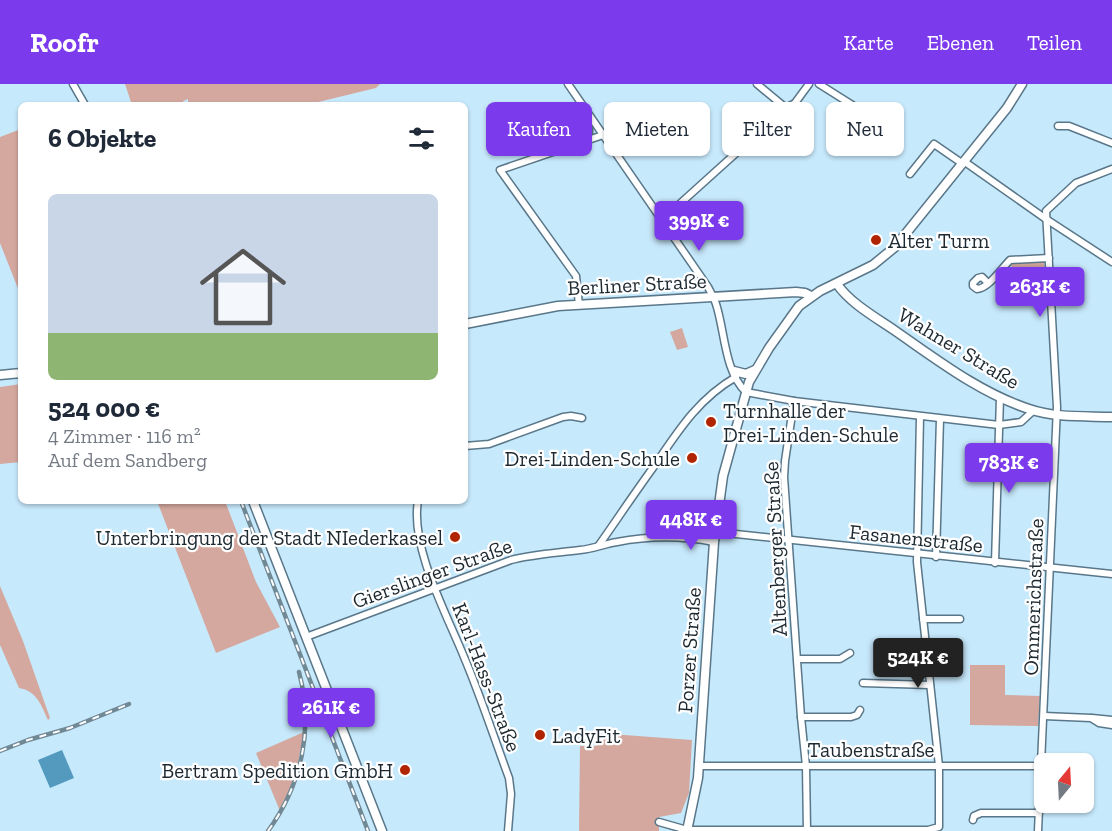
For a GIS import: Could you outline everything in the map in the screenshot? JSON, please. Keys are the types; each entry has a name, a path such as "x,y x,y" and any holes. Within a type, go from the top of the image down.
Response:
{"street":[{"path":"73,84 83,102"},
{"path":"568,84 581,102"},
{"path":"757,84 779,102"},
{"path":"796,102 809,84"},
{"path":"819,84 848,102"},
{"name":"Porzer Straße","path":"687,831 699,766 714,542 723,476 746,392 756,370 792,314 811,296 873,265 895,248 1007,108 1022,84"},
{"path":"592,118 708,287 716,303 724,344 735,374 746,392 794,401 999,425 1021,422 1034,410"},
{"path":"1058,126 1069,126 1112,143"},
{"path":"592,140 603,135"},
{"path":"910,174 934,144 1112,262"},
{"path":"545,156 500,171 576,276 579,305"},
{"path":"663,219 733,156"},
{"path":"1046,219 1046,211 1050,206 1076,183 1112,169"},
{"name":"Ommerichstraße","path":"1043,753 1057,414 1046,219"},
{"path":"988,283 1010,260 1049,258"},
{"name":"Wahner Straße","path":"837,284 877,318 934,357 1000,397 1034,410 1057,414 1112,417"},
{"name":"Berliner Straße","path":"468,323 528,310 579,305 796,292 811,296"},
{"path":"599,545 680,428 708,396 735,374 746,374 756,370"},
{"path":"1,372 18,373"},
{"path":"995,563 1000,397"},
{"name":"Altenberger Straße","path":"794,401 785,461 806,766 807,831"},
{"path":"468,446 489,444 563,417 582,418"},
{"path":"659,822 687,831 934,830 939,827 939,766 917,555 920,417"},
{"path":"936,557 940,419"},
{"path":"255,504 382,831"},
{"name":"Karl-Hass-Straße","path":"418,504 417,529 436,589 465,658 509,778 511,794 508,831"},
{"name":"Fasanenstraße","path":"717,532 1112,574"},
{"name":"Gierslinger Straße","path":"306,637 511,560 544,553 580,550 599,545 647,539 714,542"},
{"path":"923,619 960,619"},
{"name":"Altenberger Straße","path":"798,659 840,659 850,653"},
{"path":"862,683 930,685"},
{"path":"801,717 851,717 857,715 860,710"},
{"path":"1044,716 1112,720"},
{"path":"1091,718 1099,723 1112,725"},
{"name":"Taubenstraße","path":"699,766 1034,766"},
{"path":"973,820 974,816 981,813 1034,813"},
{"name":"Ommerichstraße","path":"1038,831 1039,813"}],"shaded area":[{"path":"125,84 380,84 376,88 318,102 188,102 188,99 183,102 131,102"},
{"path":"18,130 18,288 0,243 0,137"},
{"path":"1044,262 1047,301 1010,265"},
{"path":"682,328 688,347 677,350 670,332"},
{"path":"18,384 18,462 0,464 0,387"},
{"path":"158,504 226,504 256,582 280,627 216,653"},
{"path":"0,586 23,641 50,718 48,720 34,695 19,688 0,645"},
{"path":"970,665 1005,665 1005,695 1040,696 1038,726 970,725"},
{"path":"304,732 295,778 280,811 256,753"},
{"path":"597,733 692,740 689,793 681,813 659,817 659,831 579,831 580,746 596,746"}],"water":[{"path":"62,750 74,778 50,788 38,760"}],"railway":[{"path":"242,504 368,831"},
{"path":"268,831 289,794 302,755 305,714 299,672"},
{"path":"0,751 70,728 129,704"}],"place":[{"name":"Alter Turm","path":"876,240"},
{"name":"Turnhalle der Drei-Linden-Schule","path":"711,422"},
{"name":"Drei-Linden-Schule","path":"692,458"},
{"name":"Unterbringung der Stadt NIederkassel","path":"455,537"},
{"name":"LadyFit","path":"540,735"},
{"name":"Bertram Spedition GmbH","path":"405,770"}]}
